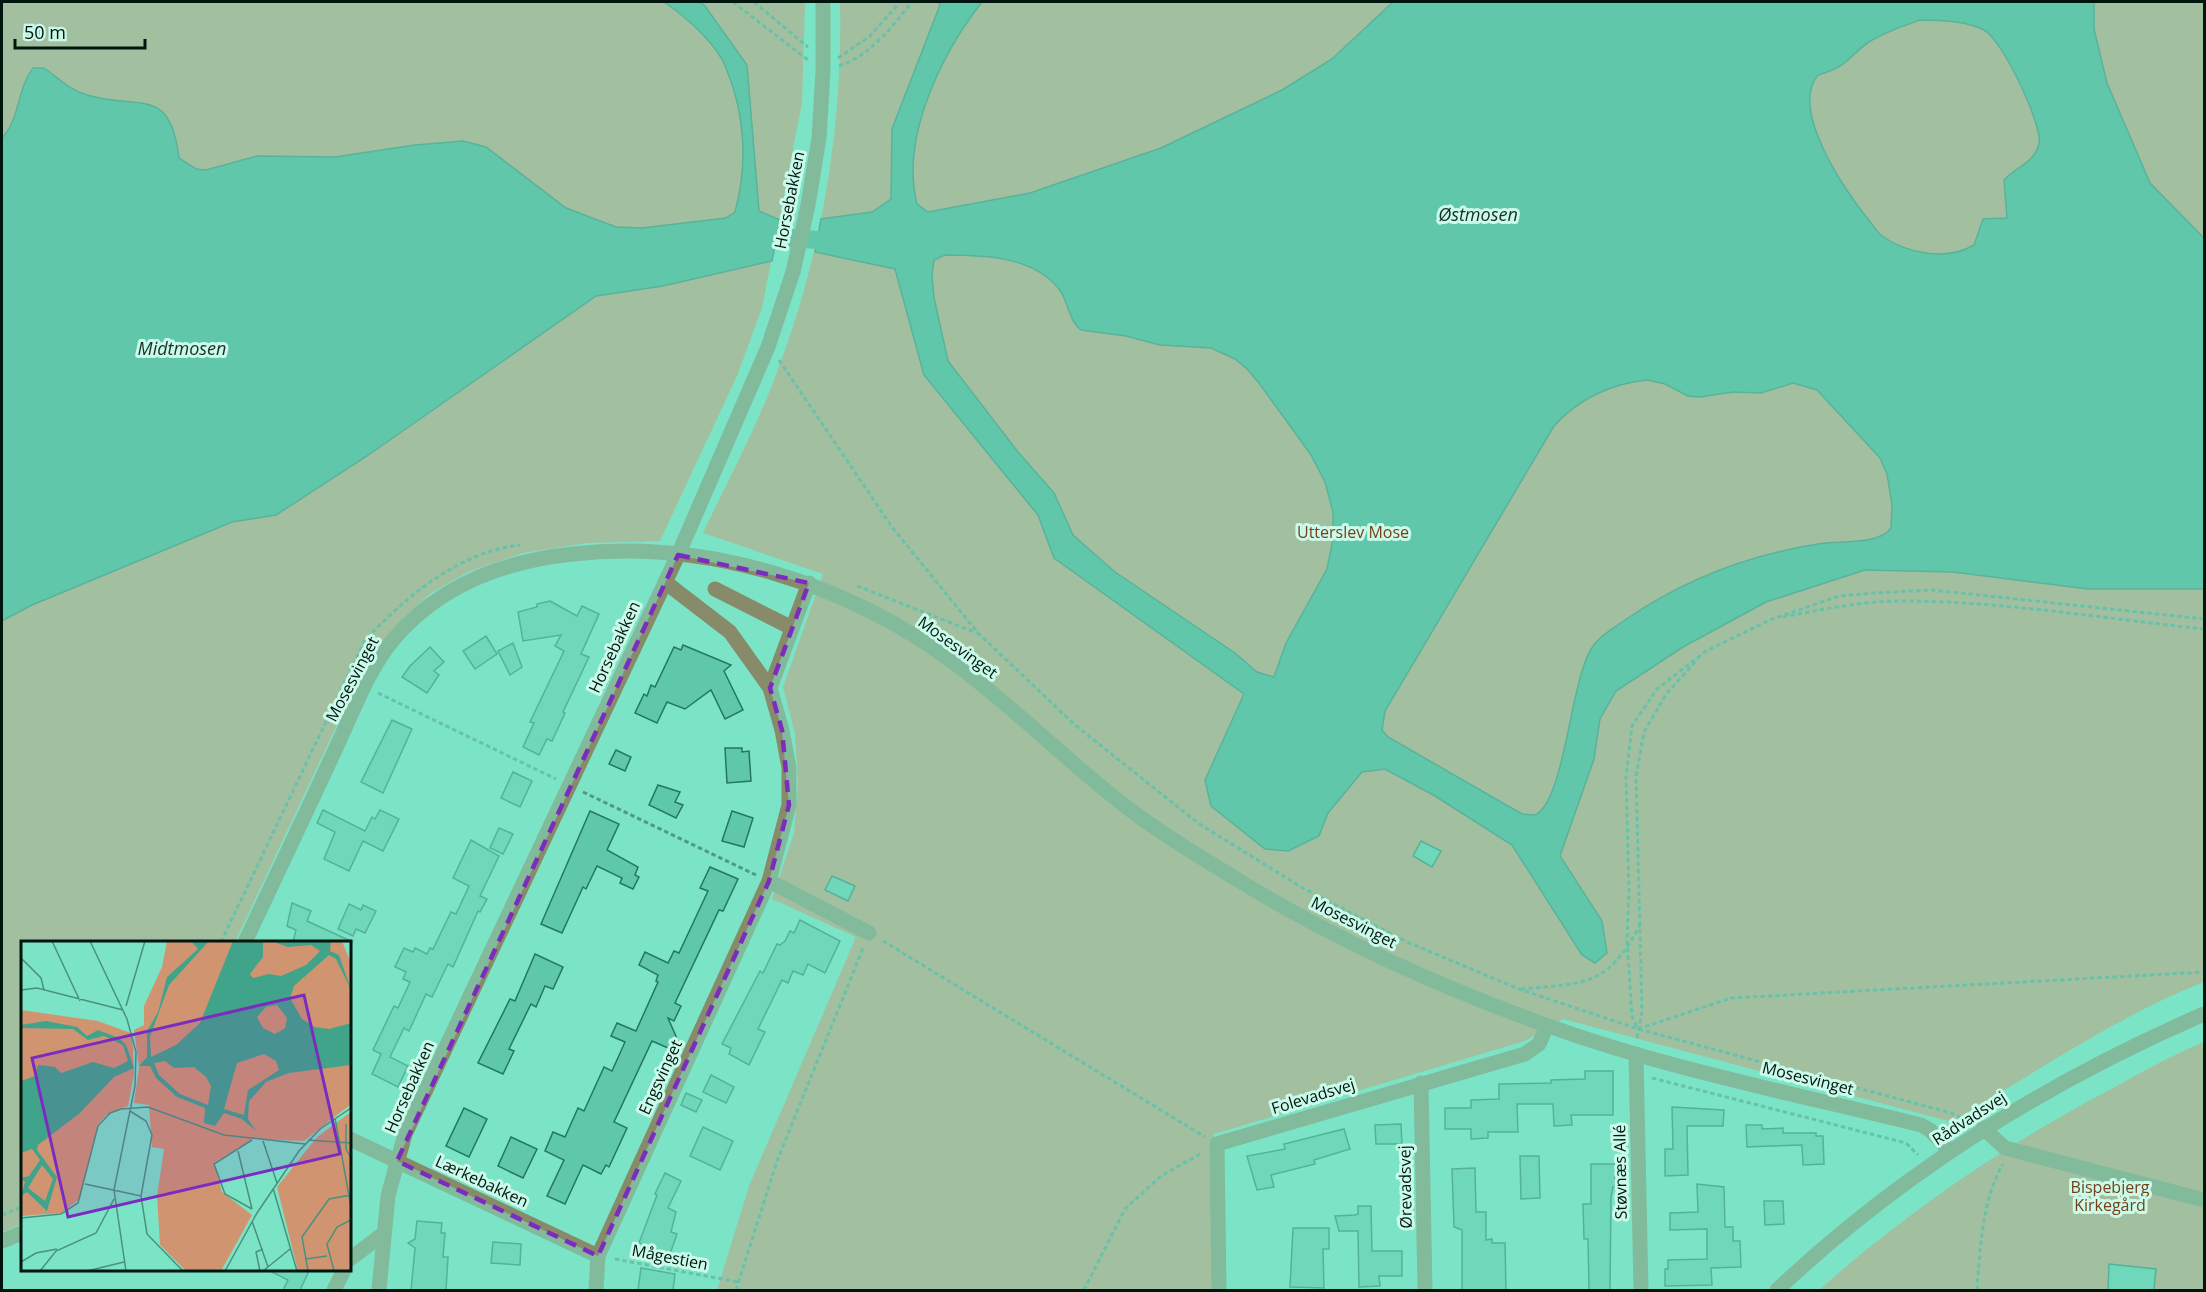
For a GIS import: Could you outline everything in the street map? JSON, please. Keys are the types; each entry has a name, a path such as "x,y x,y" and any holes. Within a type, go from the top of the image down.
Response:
{"street":[{"name":"Horsebakken","path":"379,1290 383,1234 397,1161 405,1134 678,555 768,346 793,272 808,205 819,138 824,72 823,2"},
{"name":"Mosesvinget","path":"245,941 365,687 392,641 423,611 458,586 504,566 551,556 595,551 678,555 740,565 809,583 901,628 956,664 1132,812 1242,882 1345,940 1431,981 1547,1026 1636,1054 1921,1125 1930,1130 1950,1150"},
{"name":"Engsvinget","path":"596,1290 598,1256 769,881 789,805 787,759 782,730 770,688 730,632 665,582"},
{"path":"770,688 809,583"},
{"path":"715,589 792,628"},
{"path":"769,881 869,933"},
{"name":"Rådvadsvej","path":"1777,1290 1890,1195 1983,1128 2094,1065 2205,1014"},
{"name":"Folevadsvej","path":"1216,1144 1525,1054 1539,1044 1547,1026"},
{"name":"Støvnæs Allé","path":"1636,1054 1641,1290"},
{"name":"Ørevadsvej","path":"1420,1083 1425,1290"},
{"path":"1983,1128 2005,1148 2205,1200"},
{"name":"Lærkebakken","path":"351,1139 598,1256"},
{"path":"1216,1144 1219,1290"},
{"path":"2,1241 21,1233"},
{"path":"351,1258 383,1234"},
{"path":"334,1290 343,1271"}],"path":[{"path":"733,2 824,72"},
{"path":"754,2 815,52 824,72"},
{"path":"824,72 846,51 869,37 900,2"},
{"path":"824,72 858,60 891,28 912,2"},
{"path":"768,346 798,386 892,527 978,633 1075,725 1198,823 1301,887 1407,942 1519,989 1638,1029 1950,1113 1983,1128"},
{"path":"221,941 365,640 394,610 427,584 466,561 509,547 532,544"},
{"path":"854,584 978,633"},
{"path":"1638,1029 1632,1016 1628,948 1626,778 1632,726 1657,689 1706,651 1770,620 1839,596 1932,590 2205,619"},
{"path":"1770,620 1836,607 1908,601 1983,606 2205,629"},
{"path":"1636,1054 1642,1012 1636,776 1644,732 1667,693 1706,651"},
{"path":"1519,989 1579,983 1604,974 1628,948 1641,924"},
{"path":"736,1290 777,1161 869,933 1216,1144 1161,1176 1125,1209 1084,1290"},
{"path":"1638,1029 1731,998 2205,972"},
{"path":"1636,1074 1906,1143 1929,1166"},
{"path":"1977,1290 1980,1240 1996,1175 2012,1150"},
{"path":"2,1215 21,1207"},
{"name":"Mågestien","path":"598,1256 738,1282"}],"highlighted area":[{"path":"678,555 809,583 770,688 782,730 789,805 769,881 598,1256 397,1161"}],"green space":[{"path":"2,2 805,2 802,103 762,308 737,376 660,541 587,543 523,553 468,572 431,593 402,619 366,663 235,941 21,941 21,1224 2,1232"},
{"name":"Utterslev Mose","path":"840,2 2204,2 2204,982 2108,1028 1952,1122 1563,1019 1525,1041 1214,1134 1214,1290 717,1290 749,1186 856,937 772,899 794,833 798,782 795,734 783,687 823,574 703,533 769,393 793,327 818,236 838,96"},
{"name":"Bispebjerg Kirkegård","path":"2204,1042 2204,1290 1819,1290 1887,1233 1996,1156 2072,1110 2180,1052"}],"water":[{"name":"Midtmosen","path":"664,2 699,2 705,6 747,65 759,211 780,220 772,261 663,286 596,296 367,456 276,515 232,522 32,605 2,621 2,138 12,122 24,85 33,68 44,68 69,87 87,95 137,102 160,110 168,119 175,135 179,158 196,169 206,170 257,156 335,157 415,145 463,141 486,147 566,208 616,227 642,228 726,218 735,212 743,158 741,121 732,85 722,59 708,40"},
{"name":"Østmosen","path":"939,2 982,2 939,71 920,124 914,151 913,178 917,204 928,212 1030,193 1161,148 1282,90 1332,59 1393,2 2094,2 2094,29 2107,83 2150,183 2204,238 2204,589 2088,589 1953,572 1865,570 1766,602 1683,647 1616,691 1600,719 1594,759 1560,856 1602,921 1607,953 1595,963 1582,955 1512,845 1435,796 1385,769 1362,772 1328,813 1319,836 1288,851 1265,849 1211,806 1205,780 1244,694 1054,558 1038,515 924,375 895,269 815,252 821,219 872,212 891,199 892,129 940,5","holes":["1920,20 1969,24 1984,30 1992,37 2020,83 2039,134 2039,144 2033,156 2004,180 2007,218 1983,219 1974,245 1952,253 1915,251 1892,242 1880,234 1834,170 1823,149 1810,108 1811,90 1818,75 1837,68 1872,40","945,255 975,256 1022,264 1048,278 1059,289 1073,321 1081,330 1126,336 1160,345 1211,348 1235,359 1259,383 1311,455 1325,482 1333,512 1333,539 1327,569 1286,643 1274,677 1257,672 1235,653 1115,572 1073,535 1054,493 1018,452 948,361 934,298 932,275 934,260","1648,380 1665,384 1688,396 1700,397 1733,392 1761,393 1793,383 1817,390 1880,458 1887,474 1892,505 1891,528 1877,538 1826,543 1741,562 1670,593 1603,635 1593,646 1585,662 1554,787 1545,805 1535,815 1522,814 1388,737 1382,730 1385,711 1554,426 1563,416 1596,394"]}],"building":[{"path":"550,601 577,616 582,606 599,614 581,654 589,657 552,741 547,739 539,755 523,747 534,723 530,722 564,651 555,646 561,635 523,641 518,612"},
{"path":"486,636 497,654 475,669 463,651"},
{"path":"513,643 522,667 510,675 498,651"},
{"path":"683,645 731,665 724,671 743,710 725,719 711,690 685,709 667,702 657,723 635,713 644,694 647,696 651,685 655,687 674,647 681,650"},
{"path":"430,647 444,662 434,671 439,675 427,693 402,677"},
{"path":"392,720 412,729 383,793 361,782"},
{"path":"725,748 742,748 742,752 749,751 751,781 727,783"},
{"path":"616,750 631,757 625,771 609,764"},
{"path":"513,772 532,781 520,807 501,798"},
{"path":"658,785 680,792 675,802 683,805 676,818 649,805"},
{"path":"323,810 365,831 372,817 375,819 380,810 399,819 383,851 363,841 349,871 324,859 335,832 317,823"},
{"path":"590,811 619,824 607,850 638,867 635,875 639,877 633,889 620,883 622,878 597,866 586,889 583,887 562,933 541,924"},
{"path":"732,811 753,818 744,847 722,841"},
{"path":"499,828 513,834 503,854 490,848"},
{"path":"471,840 499,856 480,896 487,899 480,912 478,911 453,967 448,964 432,997 426,994 409,1031 404,1028 390,1057 408,1066 398,1087 372,1074 381,1054 373,1050 394,1006 398,1008 410,982 403,979 406,972 395,967 404,948 413,952 415,948 427,954 430,948 433,949 451,912 456,914 469,886 453,878"},
{"path":"1421,841 1441,851 1432,867 1413,856"},
{"path":"710,867 738,879 723,911 719,910 675,1003 681,1006 674,1021 668,1018 679,1043 675,1051 652,1041 614,1122 627,1128 609,1167 606,1165 601,1174 583,1165 565,1204 547,1196 564,1160 545,1151 553,1132 565,1137 578,1108 584,1111 604,1067 612,1071 625,1042 611,1036 617,1023 636,1031 658,982 656,981 658,975 639,965 645,952 668,963 674,951 679,953 708,891 700,888"},
{"path":"832,876 855,886 848,901 825,890"},
{"path":"292,903 311,911 307,921 351,941 293,941 296,930 287,926"},
{"path":"349,904 361,910 363,905 376,911 365,933 356,929 353,936 338,929"},
{"path":"800,920 840,941 825,973 808,964 803,975 793,971 788,983 782,980 758,1029 765,1032 749,1065 729,1054 731,1048 722,1044 760,971 763,973 777,944 780,945 785,941 790,931 794,933"},
{"path":"535,954 563,967 553,989 545,986 536,1007 531,1004 509,1049 514,1051 503,1074 478,1063 510,999 515,1001"},
{"path":"1585,1071 1613,1071 1613,1115 1571,1115 1572,1125 1554,1126 1553,1104 1517,1104 1518,1132 1488,1132 1488,1138 1471,1139 1471,1129 1445,1129 1445,1108 1471,1108 1471,1100 1499,1099 1499,1084 1551,1083 1551,1080 1585,1079"},
{"path":"711,1075 734,1087 726,1103 703,1092"},
{"path":"686,1093 702,1100 696,1112 681,1105"},
{"path":"1672,1107 1724,1110 1723,1126 1687,1126 1688,1175 1665,1176 1665,1149 1673,1149"},
{"path":"464,1108 487,1119 469,1157 446,1146"},
{"path":"1401,1124 1402,1144 1376,1144 1375,1125"},
{"path":"1746,1125 1762,1125 1762,1129 1783,1128 1783,1133 1816,1133 1816,1136 1823,1136 1824,1164 1803,1165 1802,1145 1747,1147"},
{"path":"703,1127 733,1141 720,1170 690,1156"},
{"path":"1344,1129 1350,1149 1314,1160 1315,1164 1271,1175 1274,1187 1257,1190 1247,1156 1285,1149 1284,1144"},
{"path":"511,1137 537,1149 523,1178 498,1166"},
{"path":"1520,1156 1539,1156 1540,1198 1521,1199"},
{"path":"1591,1164 1615,1164 1615,1187 1613,1187 1611,1197 1610,1290 1589,1290 1588,1239 1584,1239 1583,1204 1591,1204"},
{"path":"1475,1168 1476,1212 1486,1212 1486,1240 1492,1239 1492,1243 1505,1243 1506,1290 1462,1290 1462,1230 1454,1227 1452,1169"},
{"path":"665,1173 681,1181 668,1208 676,1212 671,1232 677,1234 670,1254 639,1243 657,1195 655,1194"},
{"path":"1697,1184 1724,1187 1725,1227 1733,1227 1733,1241 1740,1241 1741,1267 1711,1268 1712,1285 1665,1286 1665,1269 1668,1269 1668,1260 1707,1259 1707,1229 1670,1230 1670,1213 1698,1212"},
{"path":"1764,1201 1783,1201 1784,1224 1765,1225"},
{"path":"1358,1206 1371,1206 1372,1251 1402,1251 1402,1276 1379,1276 1380,1286 1359,1287 1358,1231 1339,1231 1335,1216 1358,1214"},
{"path":"417,1221 442,1223 441,1233 445,1233 443,1257 448,1257 446,1290 411,1290 415,1248 408,1243 415,1239"},
{"path":"1293,1228 1329,1228 1329,1249 1323,1249 1324,1288 1290,1287"},
{"path":"493,1242 521,1244 520,1265 491,1263"},
{"path":"2109,1264 2156,1269 2154,1290 2108,1290"},
{"path":"641,1268 675,1274 673,1290 638,1290"},
{"path":"270,1271 309,1271 300,1290 283,1290 288,1280"}],"waterway":[{"path":"775,237 817,240"}]}
